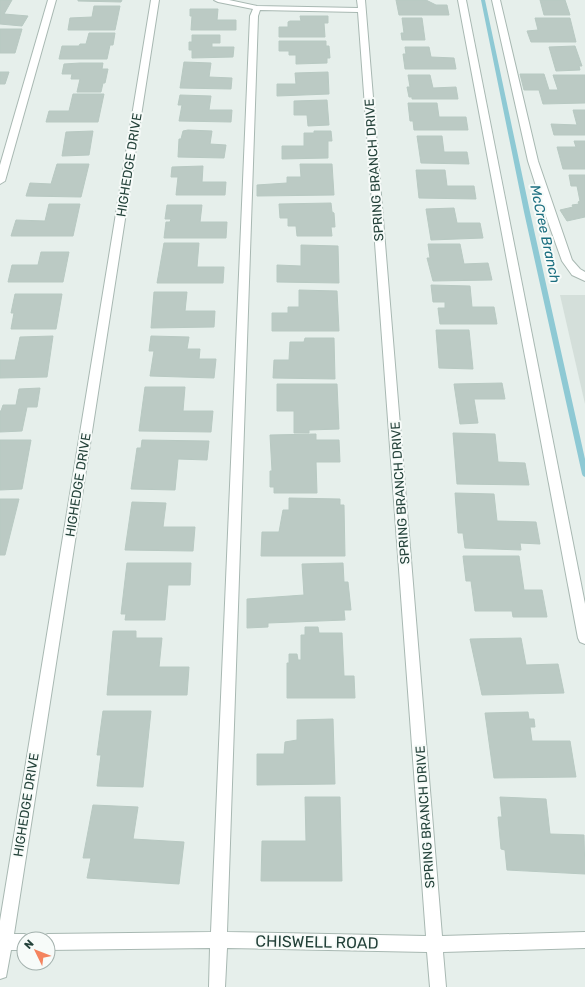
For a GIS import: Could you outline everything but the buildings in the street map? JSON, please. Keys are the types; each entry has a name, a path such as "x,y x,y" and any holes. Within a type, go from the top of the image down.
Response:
{"street":[{"path":"0,181 52,0"},
{"name":"HIGHEDGE DRIVE","path":"0,971 2,942 155,0"},
{"path":"218,0 257,8 361,5"},
{"path":"462,0 585,638"},
{"path":"496,0 533,161 547,205 567,261 576,272 585,277"},
{"name":"SPRING BRANCH DRIVE","path":"361,5 438,987"},
{"path":"217,987 254,16 257,8"},
{"name":"CHISWELL ROAD","path":"56,942 219,940 435,944 585,940"},
{"path":"2,942 16,942"}],"shaded area":[{"path":"560,295 585,295 585,404"}],"waterway":[{"name":"McCree Branch","path":"483,0 527,212 585,474"}]}
